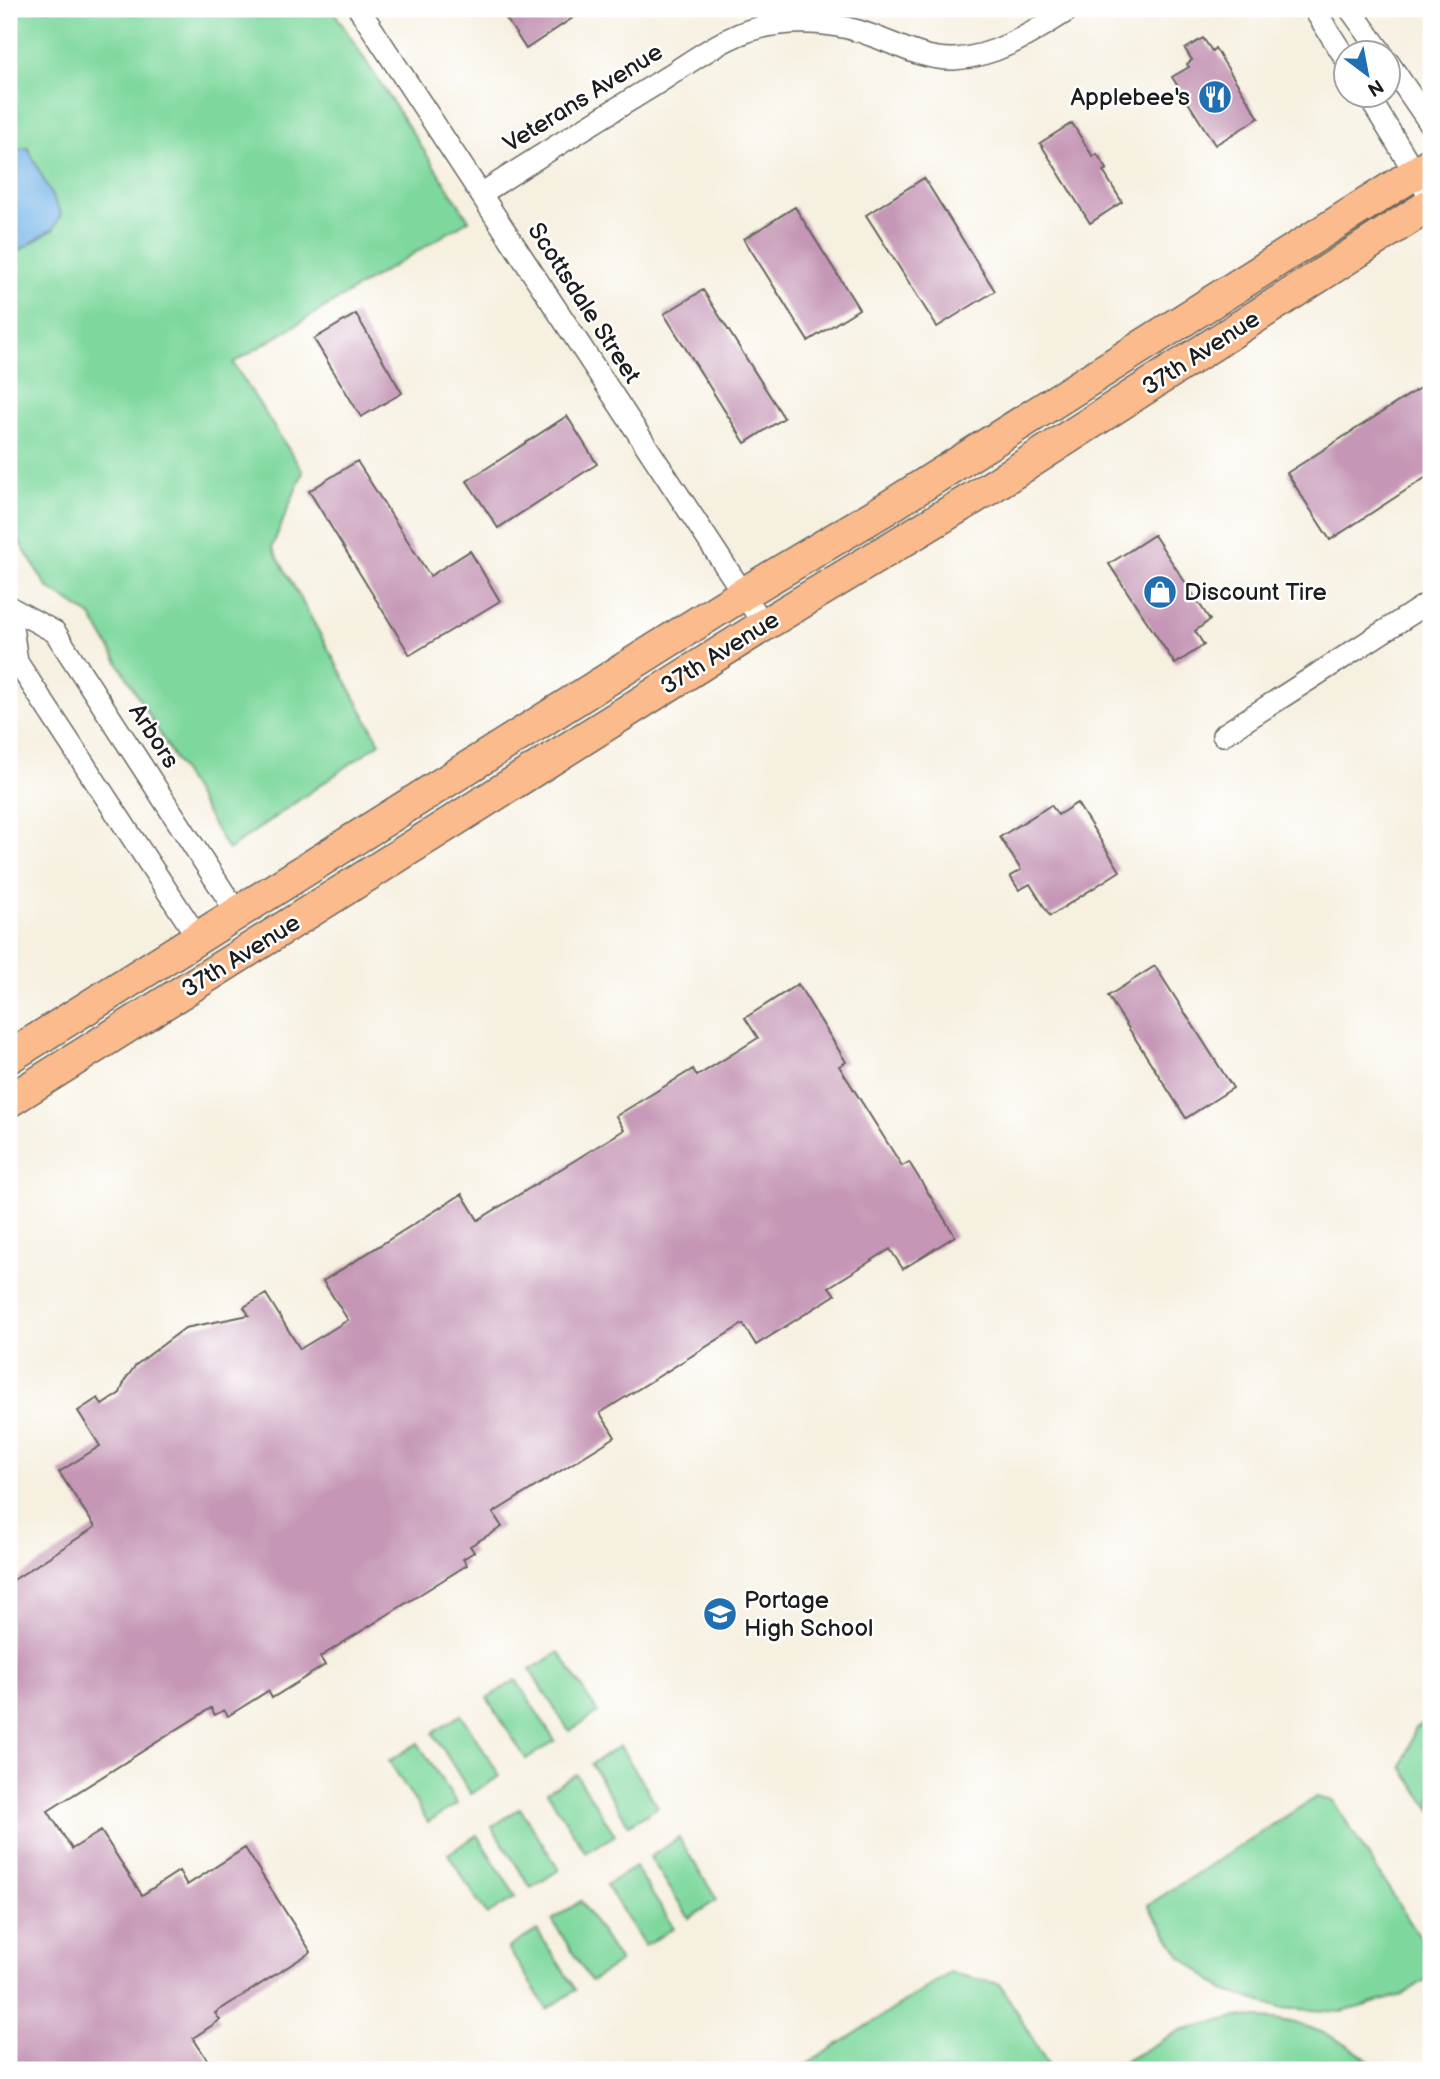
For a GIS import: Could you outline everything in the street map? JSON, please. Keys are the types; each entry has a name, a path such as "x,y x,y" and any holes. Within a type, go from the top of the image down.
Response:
{"main road":[{"name":"37th Avenue","path":"9,1057 743,594 1426,178"},
{"name":"37th Avenue","path":"9,1101 764,625 988,489 1431,204"}],"street":[{"name":"Scottsdale Street","path":"359,9 764,625"},
{"name":"Veterans Avenue","path":"481,194 690,62 728,40 757,28 788,23 845,27 928,57 953,59 980,55 1012,43 1070,9"},
{"path":"1314,9 1333,38"},
{"path":"1350,9 1371,38"},
{"path":"1402,83 1431,125"},
{"path":"1377,108 1426,178"},
{"path":"1223,735 1431,601"},
{"name":"Arbors","path":"9,606 55,632 237,913"},
{"name":"Arbors","path":"9,606 17,662 198,938"}],"green space":[{"path":"9,9 332,9 469,220 233,363 303,472 272,547 380,743 228,850 91,616 47,587 9,525 9,257 54,229 15,149 9,154"},
{"path":"559,1652 598,1713 569,1731 530,1670"},
{"path":"516,1680 555,1741 526,1759 487,1698"},
{"path":"461,1715 500,1776 471,1794 433,1733"},
{"path":"1431,1718 1431,1810 1402,1767 1415,1729"},
{"path":"418,1743 457,1804 428,1822 389,1761"},
{"path":"620,1746 658,1807 629,1825 591,1764"},
{"path":"576,1774 615,1835 586,1853 547,1792"},
{"path":"1316,1797 1333,1801 1431,1955 1431,1976 1402,1995 1342,2012 1281,2008 1224,1990 1181,1956 1148,1905"},
{"path":"520,1808 559,1870 531,1888 492,1827"},
{"path":"477,1835 516,1897 487,1915 448,1854"},
{"path":"679,1838 717,1900 689,1918 650,1857"},
{"path":"635,1867 674,1928 645,1946 606,1885"},
{"path":"581,1901 620,1962 591,1981 552,1920"},
{"path":"537,1930 576,1990 547,2009 508,1948"},
{"path":"950,1973 1000,1984 1051,2070 798,2070"},
{"path":"1237,2017 1281,2020 1308,2027 1358,2052 1378,2070 1128,2070 1123,2062 1181,2030"}],"water":[{"path":"28,148 61,214 54,228 9,257 9,154 15,149"}],"building":[{"path":"500,9 586,9 526,49"},
{"name":"Applebee's","path":"1203,38 1212,51 1215,48 1259,118 1215,145 1172,77 1189,67 1187,64 1192,60 1185,49"},
{"path":"1072,123 1093,157 1097,154 1107,169 1103,171 1122,202 1090,223 1040,143"},
{"path":"924,178 995,291 937,327 866,215"},
{"path":"795,207 859,309 808,341 744,239"},
{"path":"703,290 784,418 745,443 664,314"},
{"path":"356,314 402,393 361,417 314,339"},
{"path":"1420,388 1431,405 1431,474 1330,540 1287,473"},
{"path":"567,416 597,464 498,528 467,481"},
{"path":"357,461 430,576 470,551 500,601 410,655 309,491"},
{"name":"Discount Tire","path":"1154,535 1210,620 1195,631 1204,645 1175,664 1109,564"},
{"path":"1077,803 1120,871 1050,916 1030,884 1019,890 1010,876 1021,870 1000,837 1051,805 1058,815"},
{"path":"1155,966 1233,1088 1186,1118 1108,996"},
{"path":"798,984 846,1062 839,1066 902,1166 909,1162 955,1236 903,1269 890,1249 829,1287 835,1295 756,1345 743,1324 600,1413 615,1437 493,1513 502,1527 470,1546 474,1552 463,1559 467,1565 320,1657 325,1665 272,1698 268,1691 228,1716 224,1710 215,1715 211,1708 48,1811 72,1849 101,1831 142,1895 179,1871 187,1885 245,1848 311,1952 215,2013 220,2020 193,2038 214,2070 9,2070 9,1583 95,1527 59,1472 100,1446 78,1411 98,1398 102,1405 120,1393 125,1380 136,1365 185,1328 249,1315 244,1307 266,1294 300,1349 348,1320 323,1281 462,1194 478,1220 624,1130 616,1116 693,1069 697,1076 758,1038 745,1018"}],"place":[{"name":"Applebee's","path":"1215,97"},
{"name":"Discount Tire","path":"1160,592"},
{"name":"Portage High School","path":"720,1614"}]}
